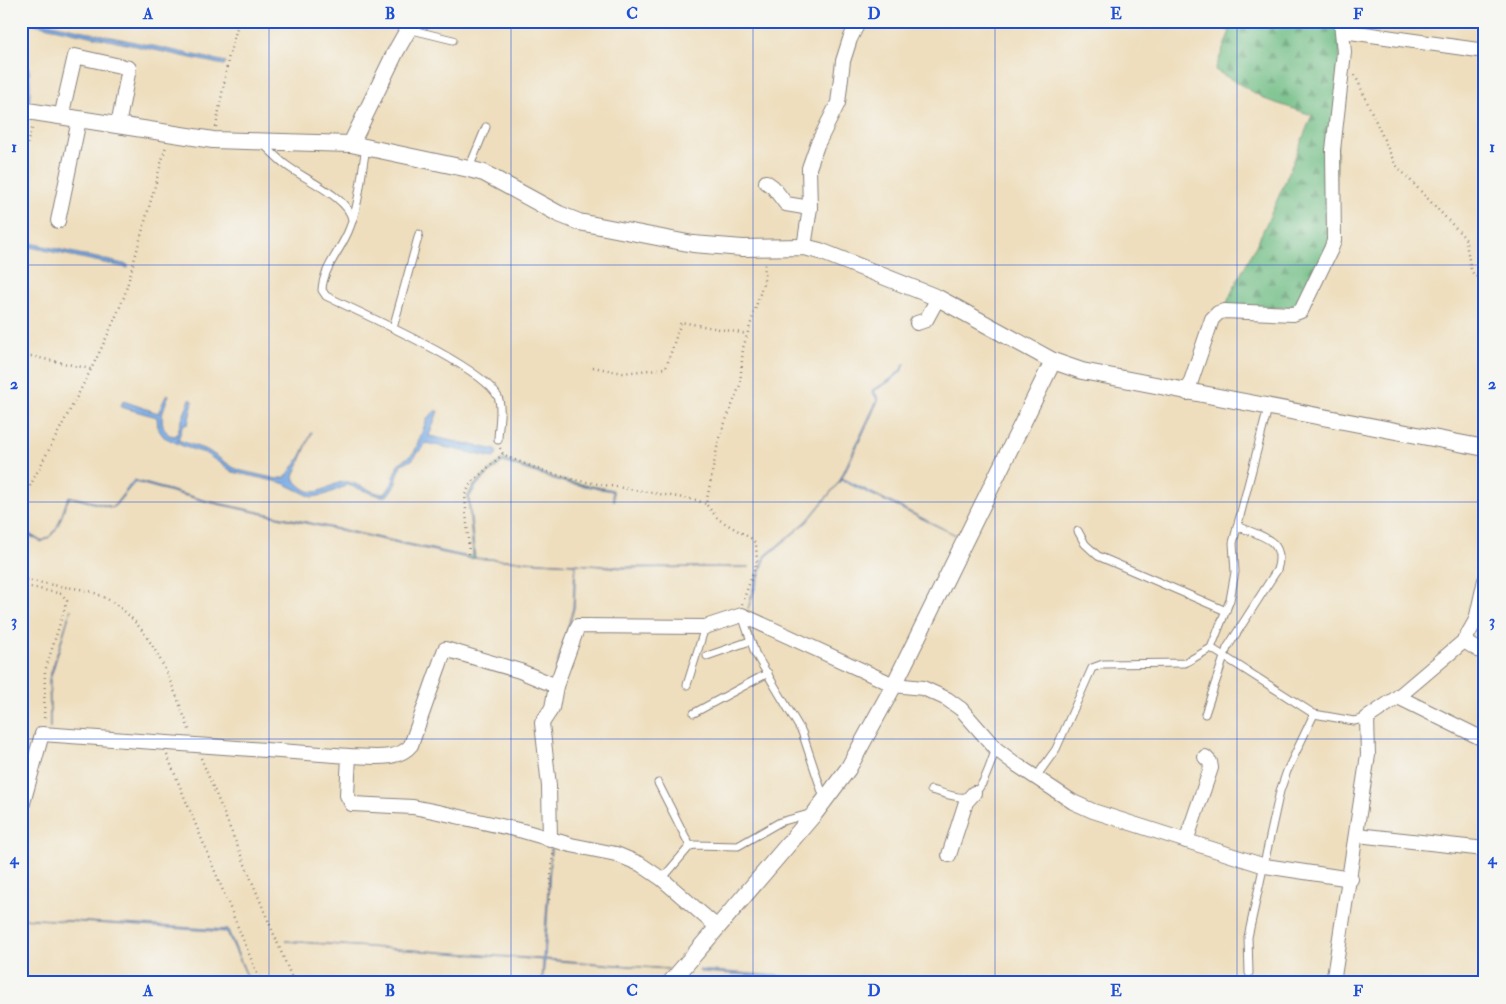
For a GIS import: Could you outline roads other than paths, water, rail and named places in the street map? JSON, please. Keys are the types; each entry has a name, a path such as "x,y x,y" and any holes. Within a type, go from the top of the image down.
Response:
{"street":[{"path":"804,247 810,208 809,168 817,145 838,103 843,61 850,38 859,21"},
{"path":"358,146 410,25"},
{"path":"1187,393 1212,319 1224,311 1293,314 1300,311 1332,249 1334,241 1333,150 1344,52 1342,26 1485,51"},
{"path":"61,117 75,56 129,68 118,126"},
{"path":"29,112 213,140 358,146 469,168 484,173 559,214 579,222 693,244 722,247 804,247 836,256 938,298 1053,361 1082,371 1187,393 1485,448"},
{"path":"58,221 79,120"},
{"path":"766,182 773,187 786,204 810,208"},
{"path":"917,323 926,320 938,298"},
{"path":"670,983 820,807 852,761 894,685 1053,361"},
{"path":"1333,983 1351,879 1368,755 1367,718 1398,697 1464,641 1476,620 1485,580"},
{"path":"551,844 549,786 542,727 552,708 556,686 578,626 704,627 742,615 894,685 923,688 947,699 960,709 996,749 1073,802 1093,811 1265,866 1351,879"},
{"path":"1464,641 1485,654"},
{"path":"21,810 42,734 349,756 391,756 407,750 445,649 520,671 556,686"},
{"path":"1398,697 1485,740"},
{"path":"349,756 348,795 352,804 413,807 523,831 551,844 616,854 640,864 662,879 717,927"},
{"path":"1186,841 1211,768 1210,762 1205,757"},
{"path":"949,855 966,802 974,794"},
{"path":"1357,835 1485,850"}],"lane":[{"path":"410,25 453,40"},
{"path":"469,168 486,128"},
{"path":"261,142 286,165 324,188 337,199 349,211 352,221"},
{"path":"358,146 361,184 352,221 330,265 322,290 326,296 393,328 463,368 495,393 500,403 498,440"},
{"path":"393,328 419,234"},
{"path":"1036,778 1056,749 1092,668 1103,664 1186,663 1211,648 1226,611 1235,572 1233,543 1268,408"},
{"path":"1205,714 1228,648 1277,570 1280,562 1280,554 1274,542 1237,526"},
{"path":"1078,532 1085,544 1098,556 1226,611"},
{"path":"662,879 690,846 738,846 780,822 820,807 802,732 750,641 747,624 742,615"},
{"path":"687,685 704,627"},
{"path":"707,656 750,641"},
{"path":"1211,648 1314,714 1354,721 1367,718"},
{"path":"694,713 768,673"},
{"path":"1249,973 1248,936 1282,784 1314,714"},
{"path":"931,790 962,797 974,794 980,787 996,749"},
{"path":"658,783 690,846"}],"water":[{"path":"21,21 38,21 226,62 224,65"},
{"path":"21,37 28,65 30,90 21,142 23,86"},
{"path":"21,241 128,265 128,268 21,245"},
{"path":"905,363 897,375 874,391 879,399 842,478 956,535 841,480 807,522 766,557 748,609 753,588 765,556 807,521 839,482 877,400 872,390 895,375"},
{"path":"167,394 169,395 163,411 162,421 169,435 176,436 190,399 193,401 188,424 183,425 178,440 207,450 234,468 242,471 277,479 286,477 301,456 312,432 294,476 295,480 303,488 309,491 320,491 342,482 348,482 385,494 392,484 398,464 414,453 427,419 435,411 438,411 429,436 496,450 497,454 494,458 426,443 412,460 401,464 395,485 387,496 380,496 348,485 324,495 312,497 283,483 233,472 205,453 185,447 164,437 158,429 157,417 121,407 123,401 158,413"},
{"path":"503,462 566,482 613,490 614,501 612,491 566,483"},
{"path":"495,468 477,485 469,498 475,558 553,563 467,558 208,502 135,482 113,508 70,497 59,522 69,496 113,507 134,480 208,501 474,558 468,497 476,484"},
{"path":"56,528 53,534 48,538 41,542 21,531 21,529 41,541 47,538"},
{"path":"575,564 574,608 553,680 573,608"},
{"path":"583,565 622,567 750,567 622,568"},
{"path":"71,609 50,680 50,728 49,679"},
{"path":"551,848 545,959 668,969 545,960 542,983 543,960 285,941 543,959"},
{"path":"21,918 228,930 250,983 227,932"},
{"path":"699,970 876,983 700,972"}]}
